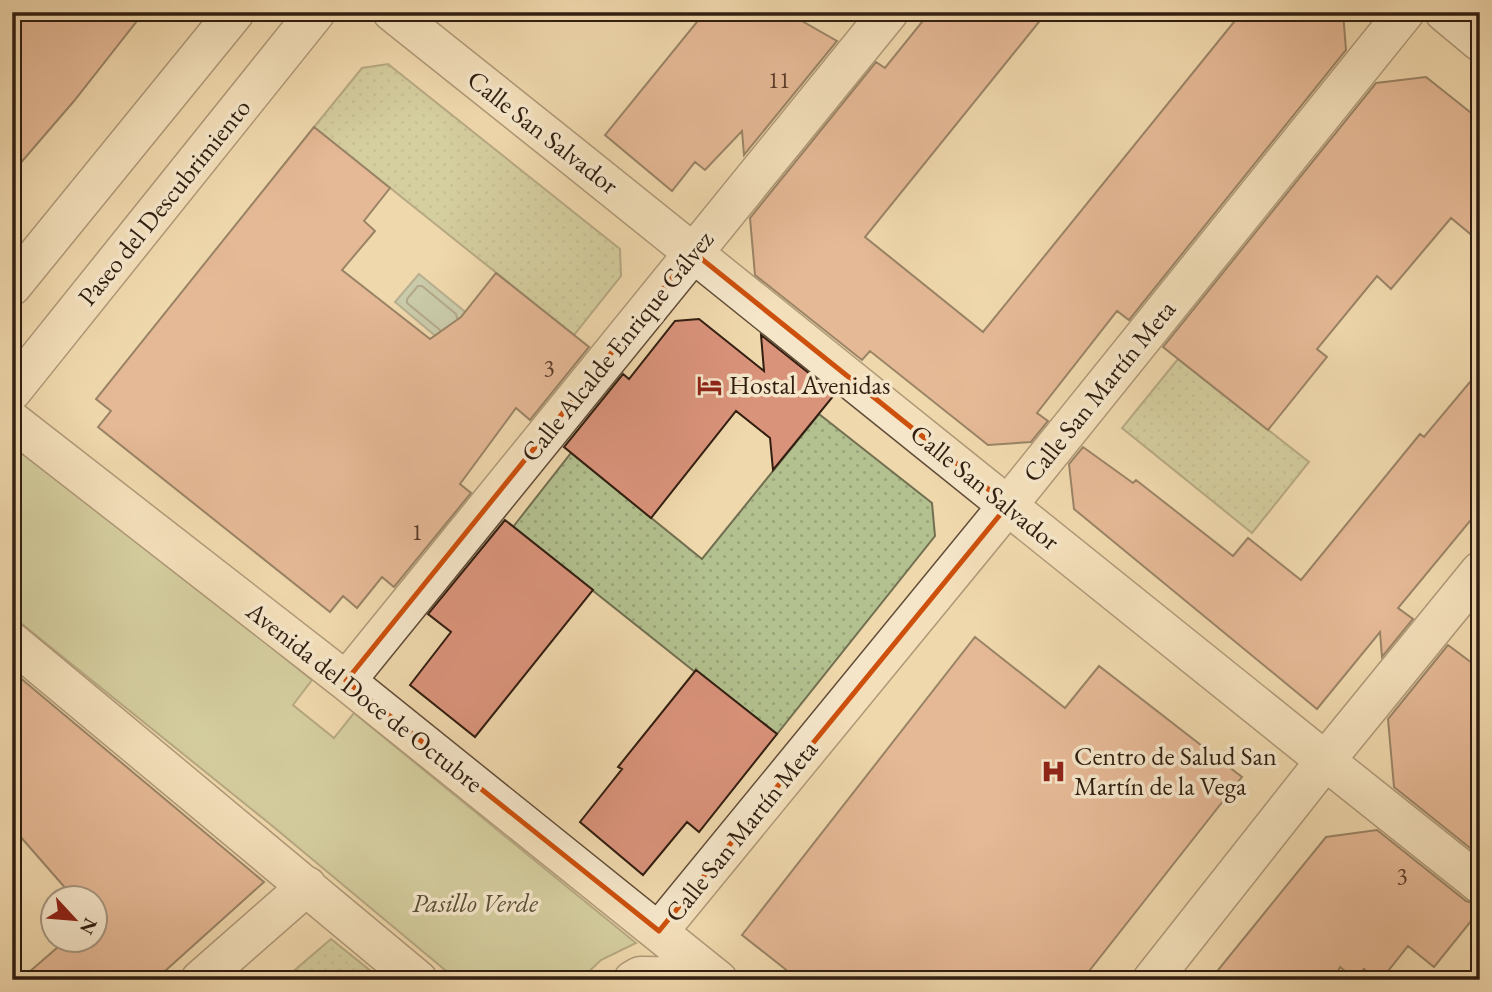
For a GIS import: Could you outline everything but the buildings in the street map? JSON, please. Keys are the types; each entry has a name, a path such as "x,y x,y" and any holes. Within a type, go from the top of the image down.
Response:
{"street":[{"path":"12,286 235,12"},
{"name":"Paseo del Descubrimiento","path":"12,391 316,12"},
{"name":"Calle San Salvador","path":"392,12 1480,884"},
{"name":"Calle Alcalde Enrique Gálvez","path":"346,681 888,12"},
{"name":"Calle San Martín Meta","path":"659,931 1008,505 1405,12"},
{"path":"1444,12 1480,42"},
{"name":"Avenida del Doce de Octubre","path":"12,421 346,681 716,978"},
{"path":"1152,980 1480,571"},
{"path":"12,642 418,980"},
{"path":"200,980 307,886"},
{"name":"Avenida del Doce de Octubre","path":"633,980 640,976 716,978"}],"highlighted area":[{"path":"693,252 1008,505 659,931 346,681"}],"green space":[{"path":"388,64 620,249 621,276 574,335 314,127 362,68"},
{"path":"1178,359 1309,462 1252,533 1122,428"},
{"path":"819,414 932,503 935,536 777,734 513,527 571,453 702,559"},
{"name":"Pasillo Verde","path":"12,446 119,525 312,680 293,705 334,738 354,713 636,943 601,960 580,980 457,980 270,824 12,616"},
{"path":"331,939 382,980 283,980"}],"water":[{"path":"419,274 469,315 445,344 395,302"}],"place":[{"name":"Hostal Avenidas","path":"709,385"},
{"name":"Centro de Salud San Martín de la Vega","path":"1054,771"}]}
